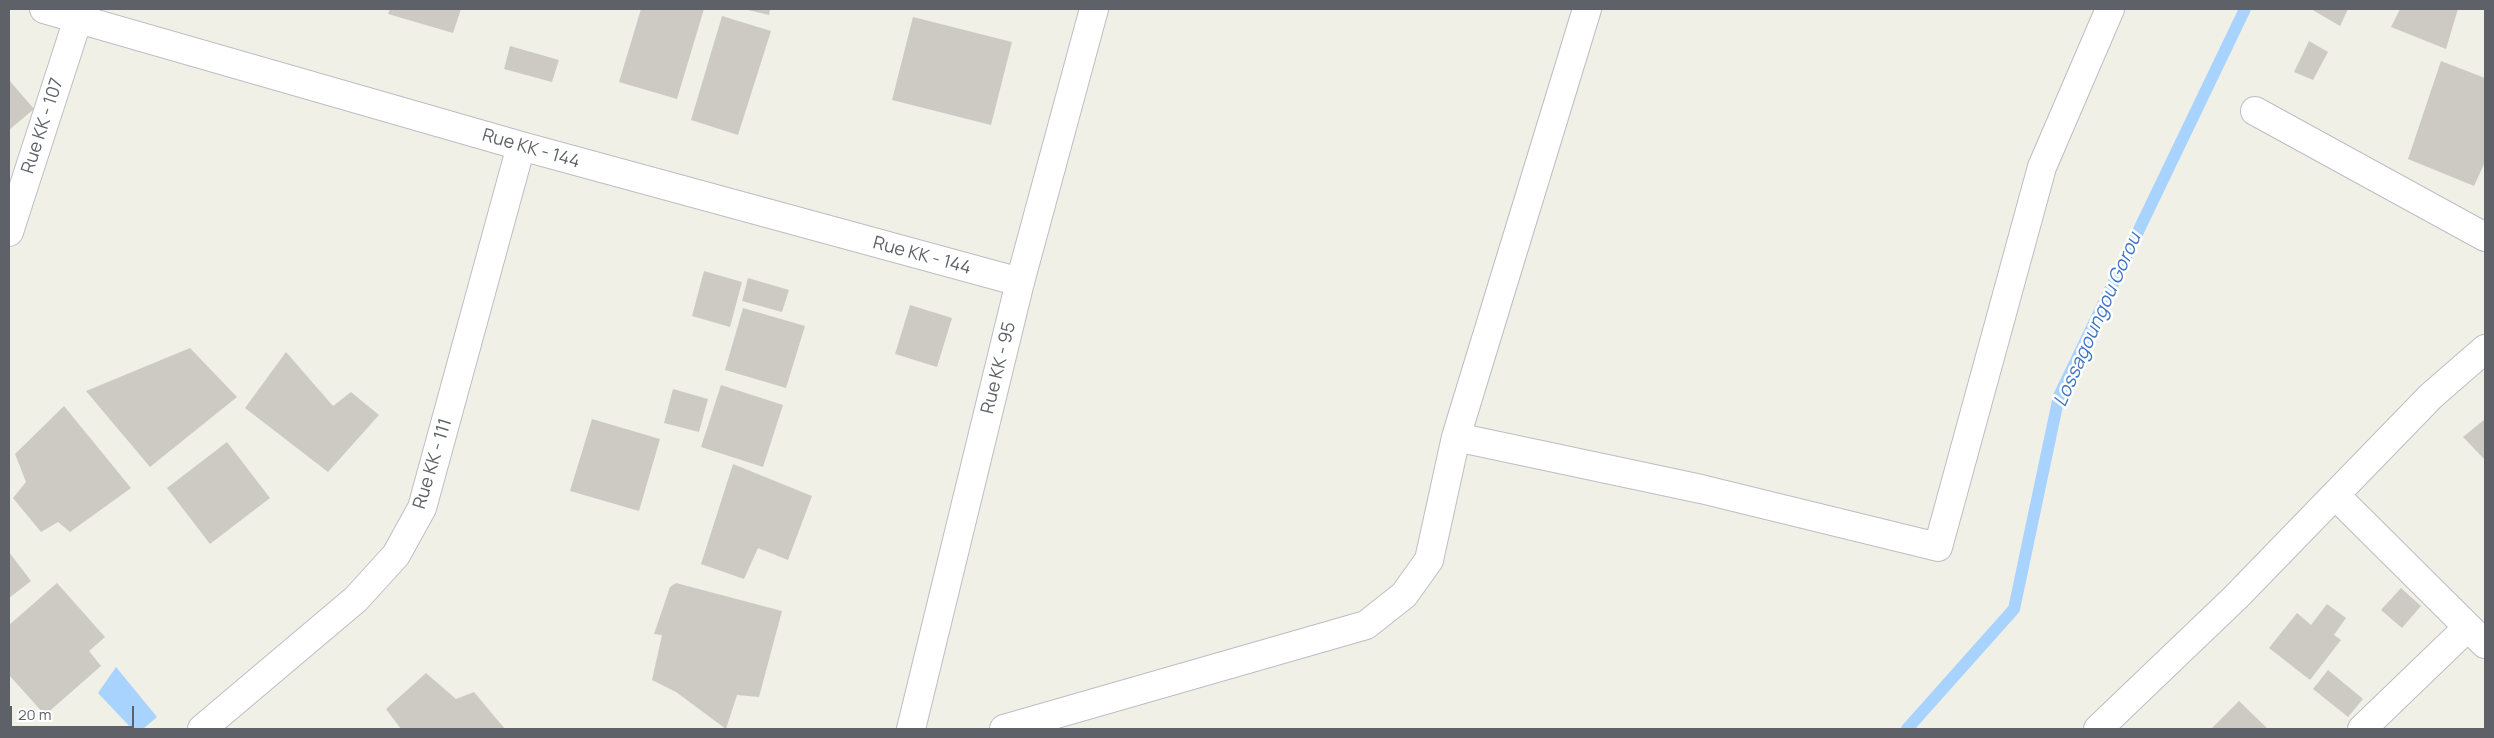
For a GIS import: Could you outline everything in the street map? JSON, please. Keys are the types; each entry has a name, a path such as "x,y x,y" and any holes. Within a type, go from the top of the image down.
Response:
{"street":[{"name":"Rue KK - 144","path":"44,9 521,146 1020,282"},
{"name":"Rue KK - 95","path":"911,729 1020,282 1094,9"},
{"path":"1004,729 1366,624 1404,595 1429,560 1456,437 1587,9"},
{"path":"1456,437 1701,489 1938,547 2042,167 2110,9"},
{"name":"Rue KK - 107","path":"9,232 78,19"},
{"path":"2255,111 2485,237"},
{"name":"Rue KK - 111","path":"202,729 356,599 396,555 422,508 521,146"},
{"path":"2102,728 2236,597 2431,396 2485,349"},
{"path":"2335,495 2476,636 2362,729"}],"water":[{"path":"116,667 157,717 143,729 132,729 98,693"}],"building":[{"path":"390,9 461,9 453,33 388,14"},
{"path":"641,9 704,9 677,99 619,82"},
{"path":"744,9 770,9 769,15"},
{"path":"2311,9 2348,9 2340,26"},
{"path":"2400,9 2458,9 2446,49 2391,27"},
{"path":"722,16 771,31 738,135 691,120"},
{"path":"913,17 1012,42 991,125 892,100"},
{"path":"2309,41 2328,52 2313,80 2294,72"},
{"path":"510,46 559,60 552,82 504,69"},
{"path":"2441,61 2485,78 2485,162 2474,186 2408,159"},
{"path":"9,80 34,109 9,130"},
{"path":"704,271 742,282 730,327 692,316"},
{"path":"748,278 789,290 782,312 742,301"},
{"path":"910,305 952,318 937,367 895,354"},
{"path":"743,308 805,326 786,388 725,370"},
{"path":"190,348 237,397 150,467 86,391"},
{"path":"286,352 333,406 351,392 379,415 328,472 245,408"},
{"path":"721,385 783,405 763,467 701,447"},
{"path":"673,389 708,399 699,432 664,423"},
{"path":"64,406 131,488 70,532 58,522 41,532 13,498 26,482 15,454"},
{"path":"592,419 660,439 639,511 570,491"},
{"path":"2485,419 2485,460 2463,437"},
{"path":"227,442 270,498 210,544 167,488"},
{"path":"733,464 812,496 788,560 758,548 744,579 701,564"},
{"path":"9,552 31,581 9,598"},
{"path":"57,583 105,637 89,651 101,666 45,715 9,675 9,625"},
{"path":"676,583 782,611 759,697 737,695 726,729 676,692 652,680 662,635 654,634 670,587"},
{"path":"2401,588 2421,606 2402,628 2381,610"},
{"path":"2327,604 2346,618 2334,635 2341,640 2310,680 2269,648 2297,613 2311,625"},
{"path":"2328,670 2363,699 2348,717 2313,689"},
{"path":"426,673 456,699 474,692 505,729 401,729 386,709"},
{"path":"2239,701 2268,729 2211,729"}],"waterway":[{"name":"Lossagoungou Gorou","path":"1907,729 2014,609 2059,396 2245,9"}]}
